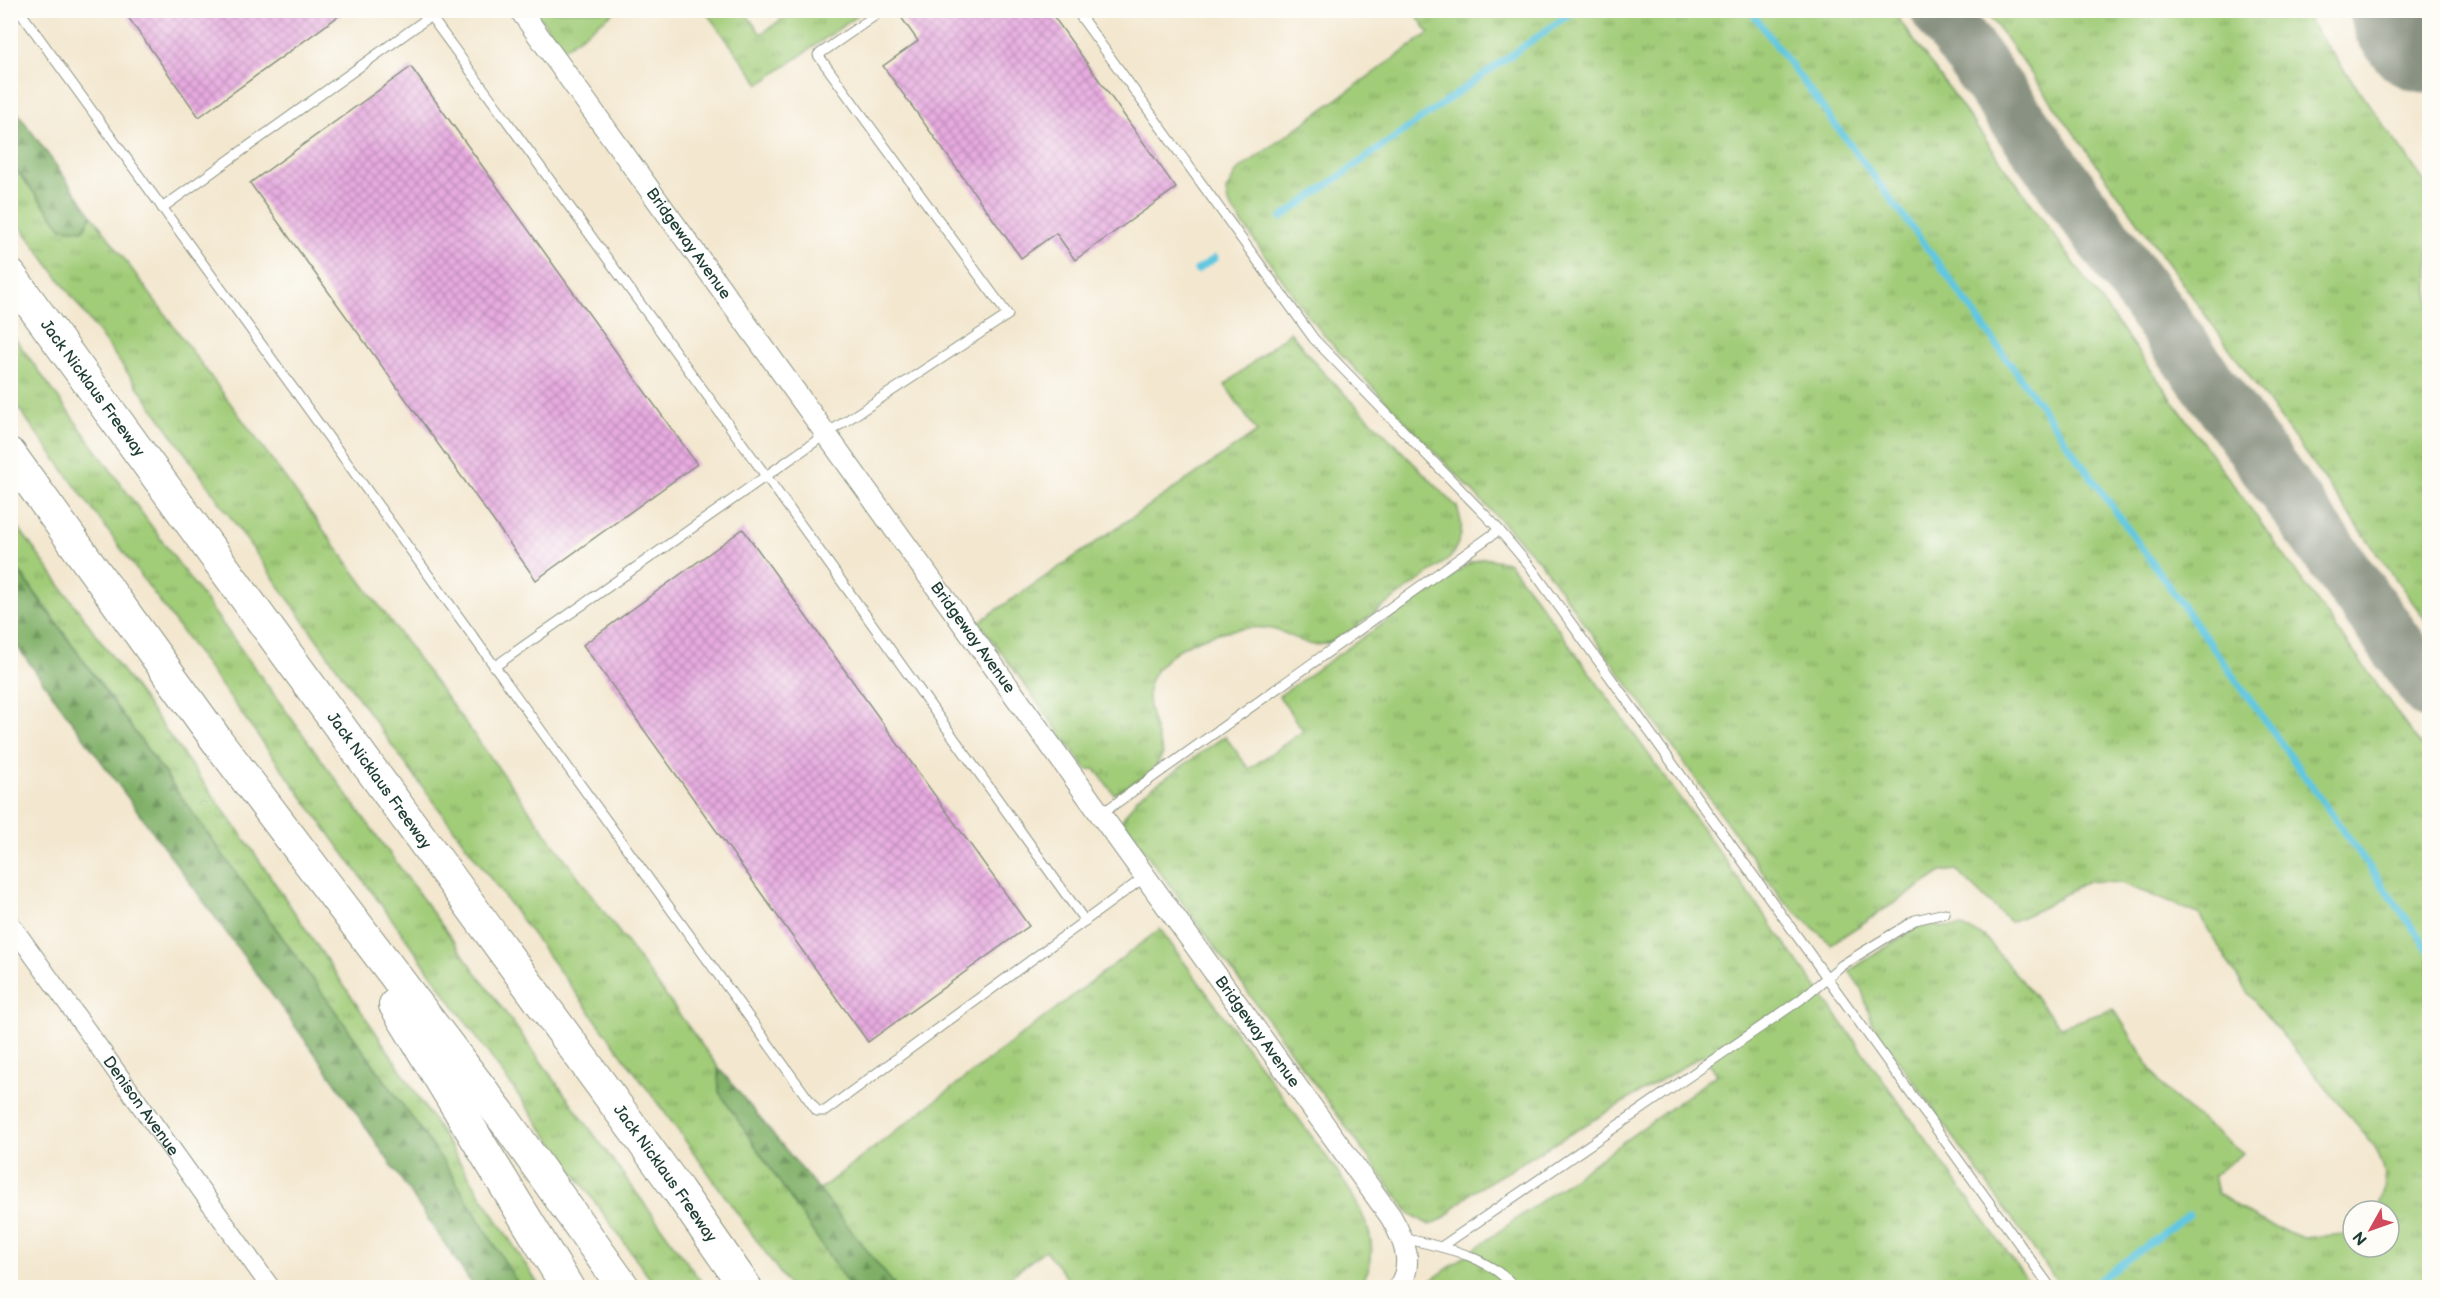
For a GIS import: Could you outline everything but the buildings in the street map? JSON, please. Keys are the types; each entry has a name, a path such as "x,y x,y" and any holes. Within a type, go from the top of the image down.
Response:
{"highway":[{"name":"Jack Nicklaus Freeway","path":"10,275 650,1151 746,1287"},
{"path":"10,454 218,742 506,1122 624,1287"},
{"path":"326,885 404,1020 568,1287"}],"street":[{"name":"Bridgeway Avenue","path":"520,10 1356,1167 1403,1238 1407,1255 1402,1280"},
{"name":"Denison Avenue","path":"10,923 272,1287"}],"lane":[{"path":"19,10 817,1111 825,1111 1146,876"},
{"path":"162,208 428,14 439,10"},
{"path":"494,667 826,434 1008,315 818,55 883,10"},
{"path":"1076,10 1314,339 1499,530 1532,569 2051,1287"},
{"path":"428,14 766,476 1085,921"},
{"path":"1101,814 1499,530"},
{"path":"1441,1246 1800,1000 1842,966 1915,920 1945,913"},
{"path":"1403,1238 1441,1246 1481,1259 1502,1272 1516,1287"}],"green space":[{"path":"535,11 616,11 563,49"},
{"path":"705,11 744,11 761,34 793,11 864,11 760,84"},
{"path":"1413,11 1893,11 2429,757 2429,1287 2061,1287 1873,1025 1861,988 1849,971 1919,926 1962,927 1984,936 2060,1027 2114,1009 2159,1082 2177,1101 2243,1154 2213,1175 2217,1193 2260,1221 2303,1238 2341,1234 2341,1259 2401,1259 2401,1199 2381,1199 2385,1179 2375,1147 2246,991 2199,914 2121,883 2087,881 2040,909 2010,922 1956,870 1942,872 1831,944 1781,898 1541,563 1336,349 1308,316 1228,203 1226,191 1237,171 1429,33"},
{"path":"1986,11 2302,11 2429,188 2429,625"},
{"path":"10,102 92,215 83,230 62,228 11,163"},
{"path":"10,163 62,228 83,230 92,215 718,1067 719,1092 850,1287 790,1287 677,1129 396,751 146,398 11,213"},
{"path":"1290,332 1321,370 1457,507 1461,522 1460,539 1450,558 1340,638 1328,643 1311,644 1272,629 1236,629 1195,641 1176,651 1161,664 1151,679 1148,697 1151,718 1163,754 1152,772 1114,794 1095,769 1087,770 979,622 1257,432 1225,385"},
{"path":"11,333 705,1287 656,1287 399,929 11,398"},
{"path":"10,516 251,848 397,1064 540,1287 520,1287 445,1164 11,559"},
{"path":"1483,558 1508,562 1541,605 2032,1287 1422,1287 1717,1074 1703,1055 1469,1194 1443,1219 1429,1225 1409,1213 1122,820 1137,798 1225,736 1249,769 1303,731 1279,696 1470,563"},
{"path":"10,559 445,1164 520,1287 474,1287 327,1070 11,638"},
{"path":"1160,929 1342,1178 1357,1204 1369,1232 1371,1246 1371,1260 1367,1273 1358,1287 1074,1287 1045,1250 997,1287 896,1287 819,1190"},
{"path":"718,1067 896,1287 850,1287 719,1092"}],"waterway":[{"path":"1281,218 1575,10"},
{"path":"1750,10 1942,268 2430,952"},
{"path":"1197,270 1215,258"},
{"path":"2092,1285 2189,1215"}],"taxiway":[{"path":"1939,10 2430,691"}],"runway":[{"path":"2422,10 2430,21"}]}
